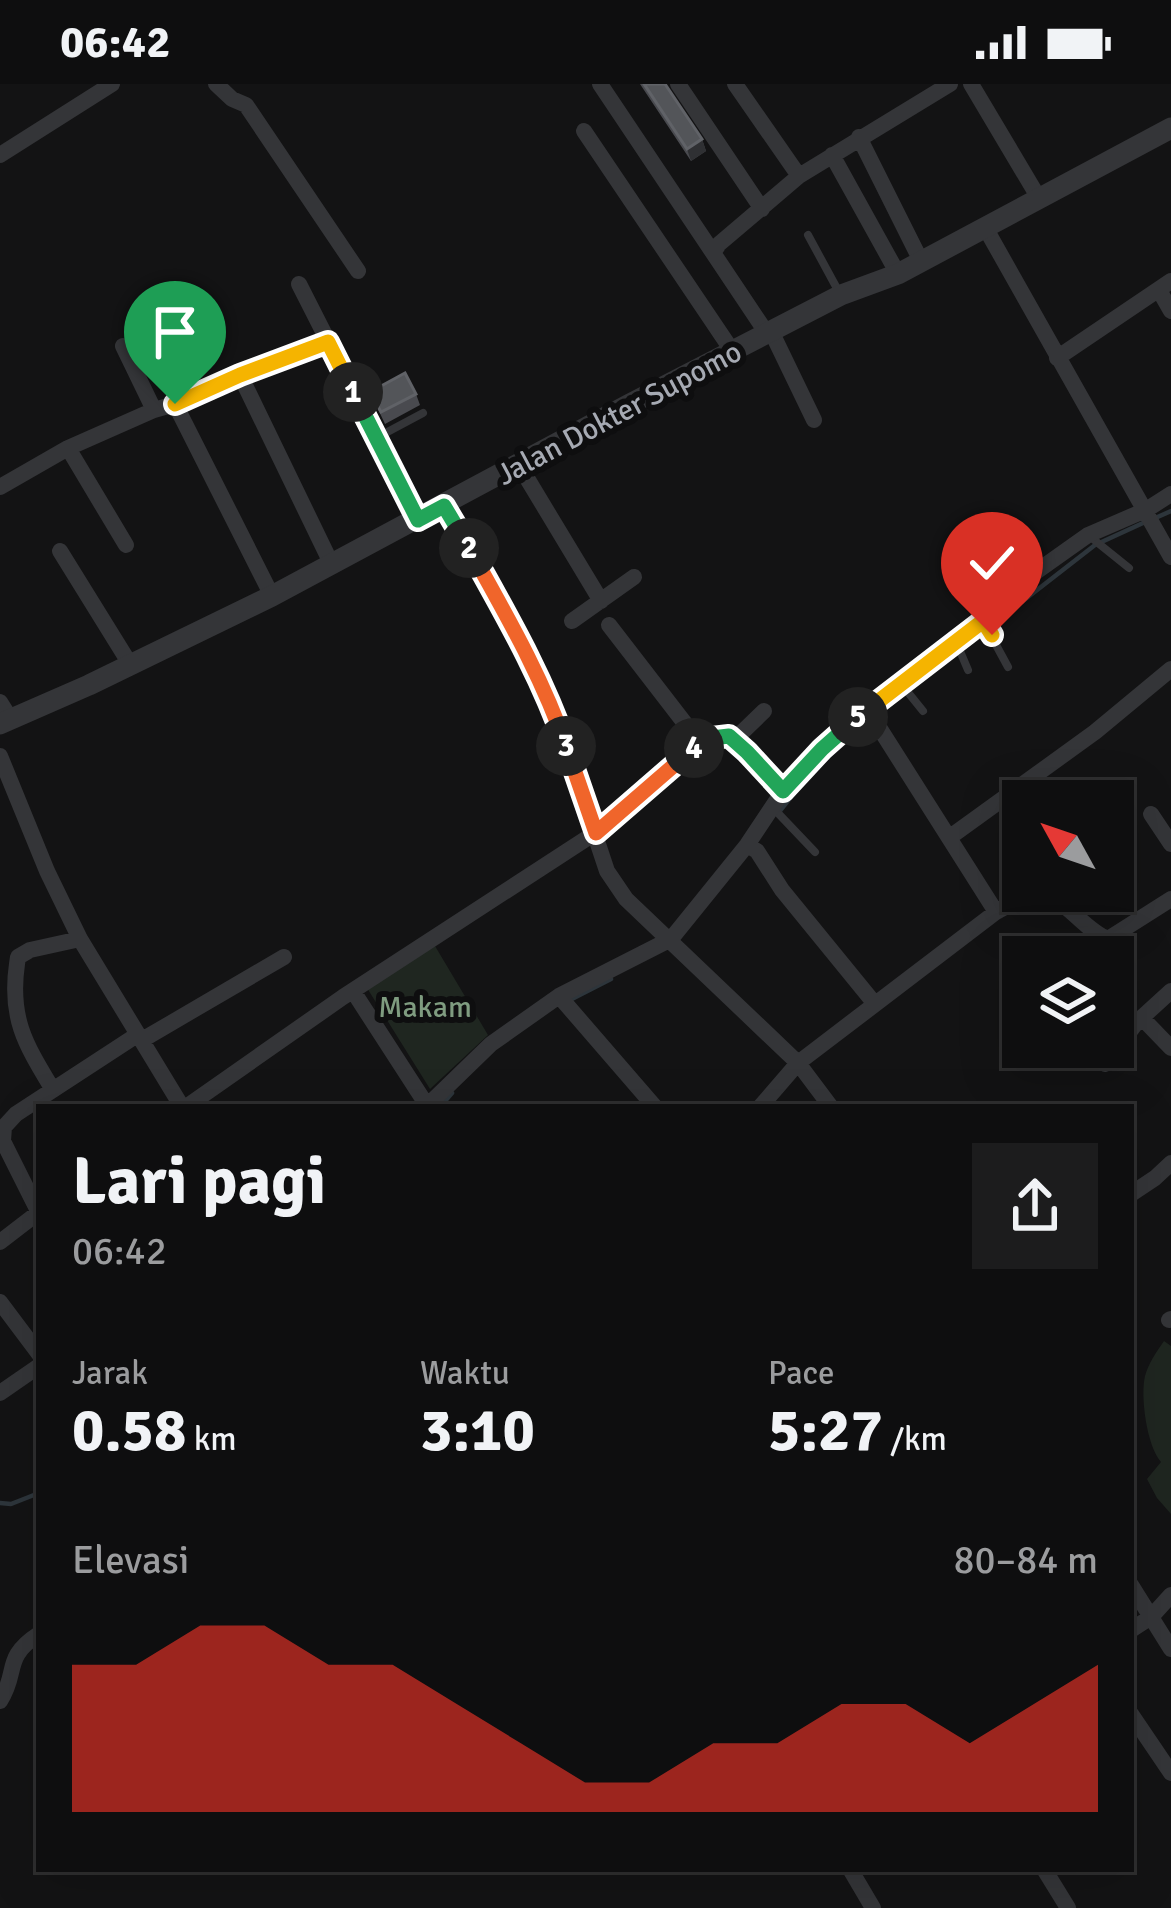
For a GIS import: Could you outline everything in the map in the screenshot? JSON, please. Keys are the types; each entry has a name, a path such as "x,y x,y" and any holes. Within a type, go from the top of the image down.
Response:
{"street":[{"path":"0,155 112,84"},
{"path":"216,84 246,105 358,272"},
{"path":"600,84 770,334 814,420"},
{"path":"735,84 799,176"},
{"path":"713,253 799,176 950,84"},
{"path":"971,84 1040,200"},
{"path":"682,85 762,209"},
{"name":"Jalan Dokter Supomo","path":"3,715 130,664 272,596 628,405 841,295 898,274 1171,128"},
{"path":"584,131 733,352"},
{"path":"859,137 921,261"},
{"path":"832,154 898,274"},
{"path":"986,229 1171,557"},
{"path":"299,284 418,520"},
{"path":"1057,358 1165,285 1171,311"},
{"path":"0,487 68,448 328,342"},
{"path":"123,346 154,410"},
{"path":"240,375 332,565"},
{"path":"175,404 272,596"},
{"path":"68,448 126,545"},
{"path":"519,465 601,601"},
{"path":"430,1104 491,1044 671,939 751,847 777,812 783,791 822,749 987,628 1033,574 1149,516 1171,494"},
{"path":"444,506 518,634 554,712 616,885 799,1063 830,1104"},
{"path":"60,551 130,664"},
{"path":"572,621 634,577"},
{"path":"609,625 700,743"},
{"path":"950,838 1171,669"},
{"path":"734,740 764,711"},
{"path":"872,715 995,912"},
{"path":"188,1104 596,833 700,743 720,736 734,740 783,791"},
{"path":"0,756 80,939 182,1104"},
{"path":"1151,814 1171,844"},
{"path":"751,847 875,1004"},
{"path":"763,1104 799,1063 995,912 1030,894 1043,892 1059,901 1096,935 1108,939 1171,899"},
{"path":"0,971 30,950 80,939"},
{"path":"18,957 14,1008 22,1037 53,1090"},
{"path":"36,1206 3,1141 2,1117 284,957"},
{"path":"353,991 425,1104"},
{"path":"1134,1028 1171,992"},
{"path":"562,1000 652,1104"},
{"path":"1142,1018 1171,1048"},
{"path":"1134,1192 1171,1163"},
{"path":"0,1242 36,1214"},
{"path":"0,1302 36,1350"},
{"path":"0,1393 36,1368"},
{"path":"1134,1590 1171,1649"},
{"path":"1134,1628 1171,1595"},
{"path":"0,1701 15,1655 36,1637"},
{"path":"1134,1718 1171,1773"},
{"path":"852,1872 873,1908"},
{"path":"1046,1872 1068,1908"}],"lane":[{"path":"808,235 841,295"},
{"path":"377,438 423,413"},
{"path":"1093,540 1130,568"},
{"path":"987,628 1008,667"},
{"path":"959,647 968,670"},
{"path":"906,689 923,711"},
{"path":"777,812 815,852"}],"green space":[{"name":"Makam","path":"435,946 488,1035 430,1089 367,988"},
{"path":"1164,1341 1171,1346 1171,1514 1147,1479 1161,1462 1148,1433 1143,1396 1146,1371"}],"building":[{"path":"644,84 665,84 702,139 687,149"},
{"path":"405,373 416,394 381,412 370,392"}],"waterway":[{"path":"1153,519 1171,511"},
{"path":"961,649 1095,545 1143,523"},
{"path":"876,715 905,693"},
{"path":"779,812 810,773 866,722"},
{"path":"568,1001 611,979"},
{"path":"443,1104 452,1093"},
{"path":"0,1503 36,1494"}],"route":[{"path":"175,404 328,342 418,520 444,506 518,634 554,712 596,833 700,743 720,736 734,740 783,791 845,727 983,621 992,635"}]}
